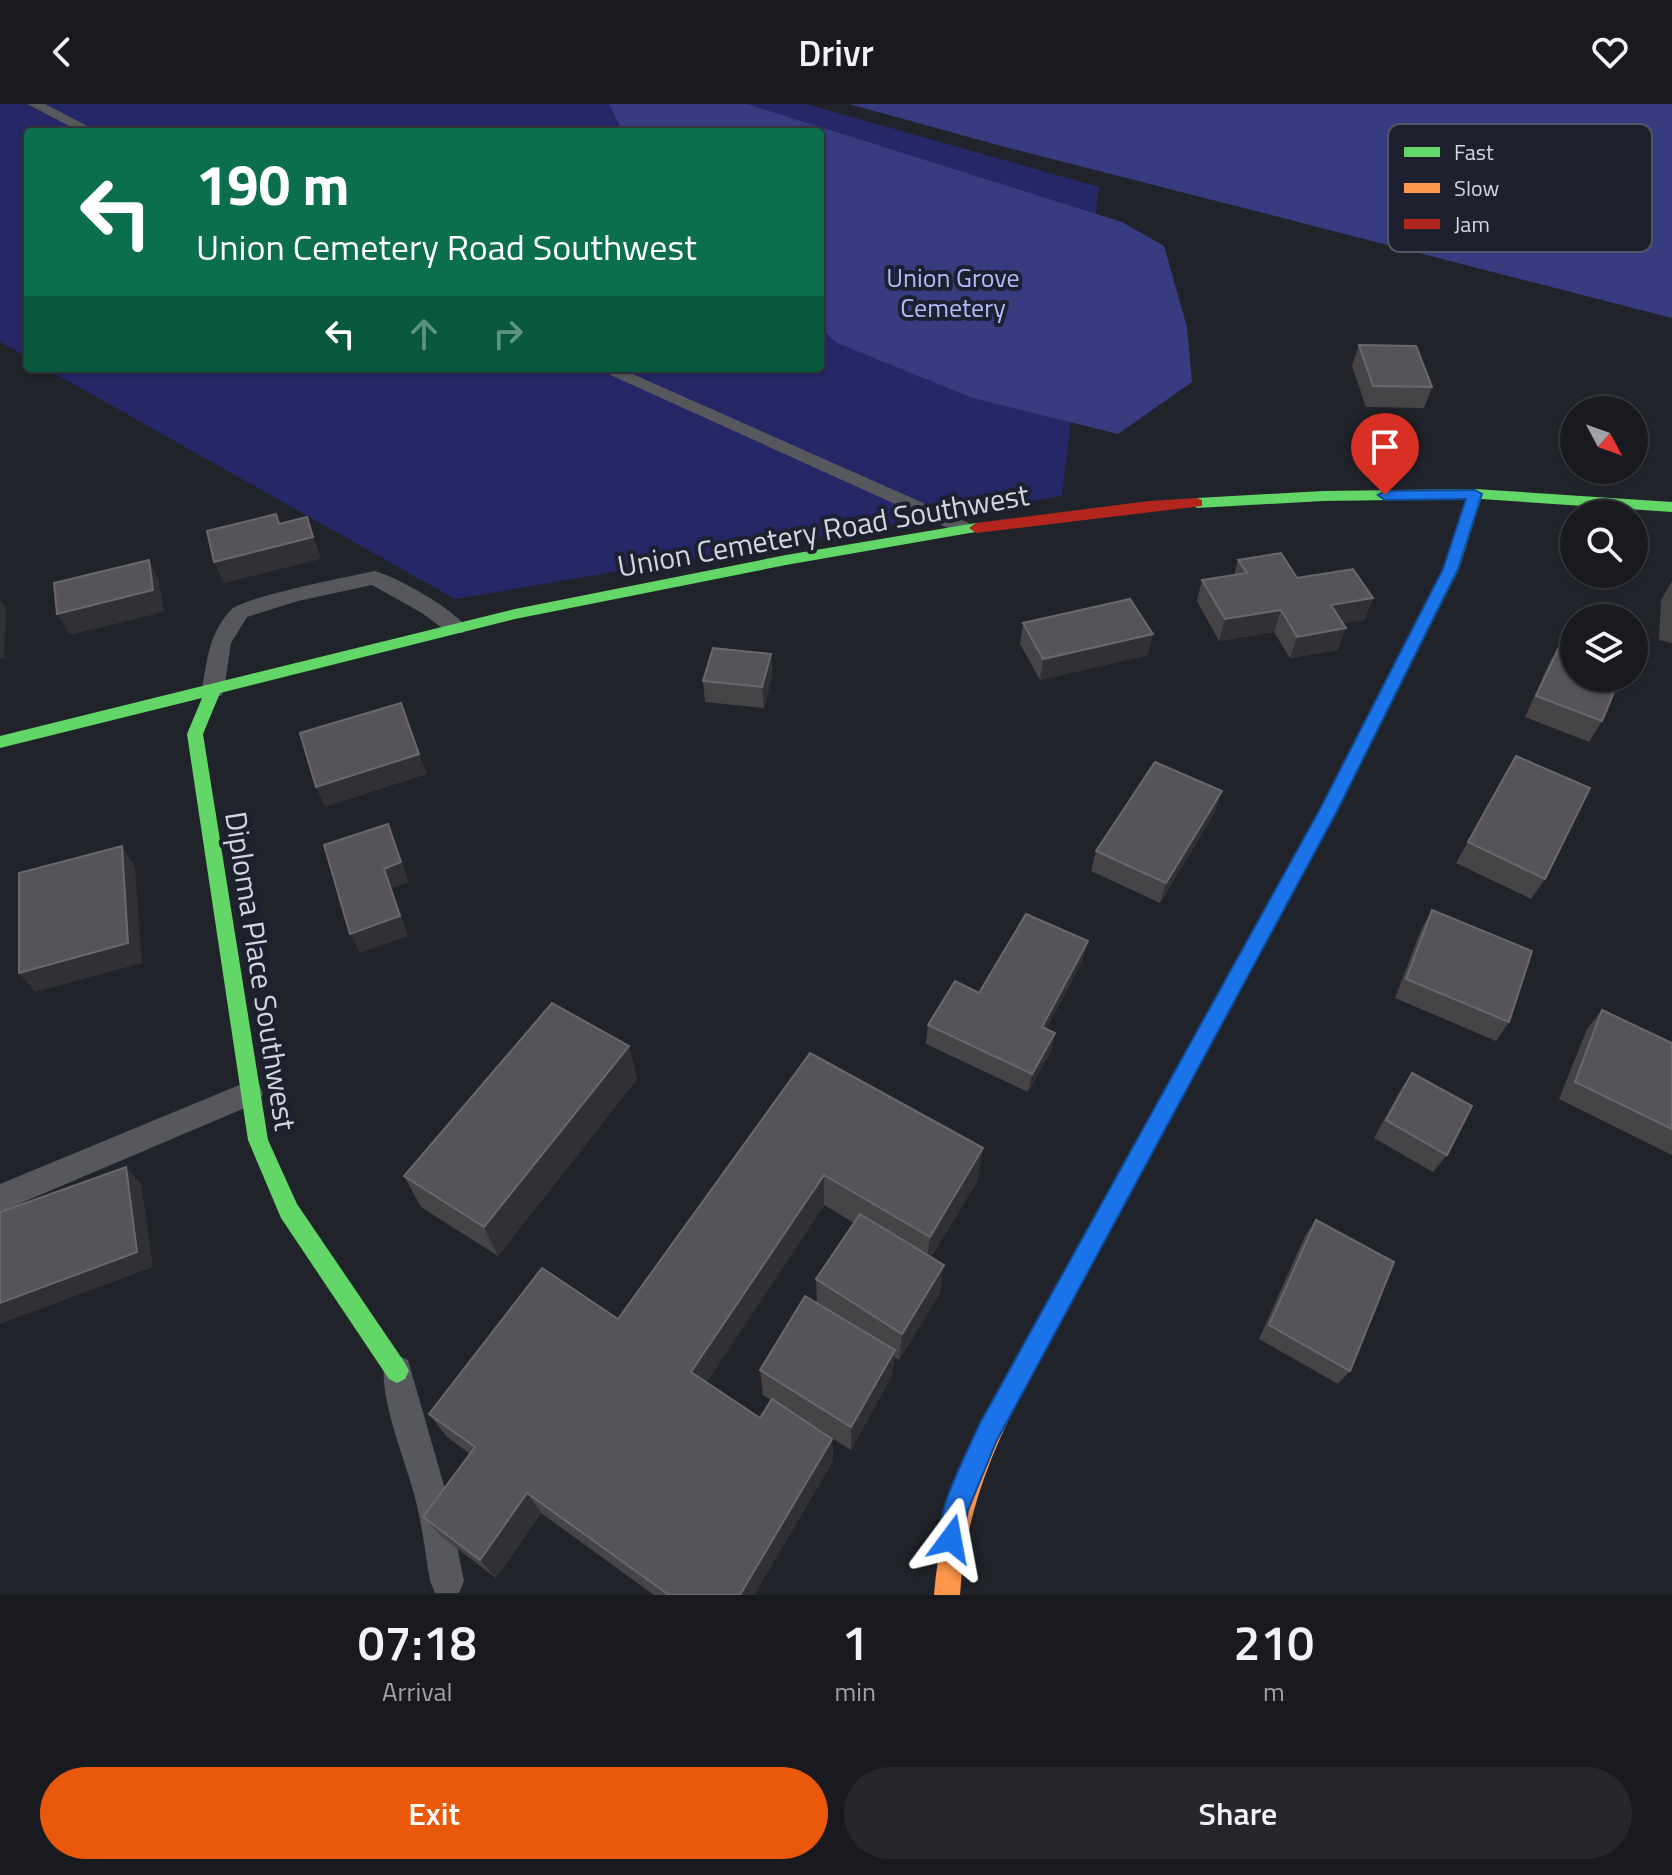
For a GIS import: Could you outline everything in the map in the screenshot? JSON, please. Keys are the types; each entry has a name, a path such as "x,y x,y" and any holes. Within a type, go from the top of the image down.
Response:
{"street":[{"name":"Union Cemetery Road Southwest","path":"0,742 456,628 786,560 966,529 1149,506 1323,496 1475,494 1672,507"},
{"path":"947,1595 946,1568 956,1510 987,1434 1327,813 1451,569 1475,494"},
{"name":"Diploma Place Southwest","path":"213,690 195,734 258,1140 289,1211 397,1371"}],"lane":[{"path":"34,104 84,128"},
{"path":"613,372 966,529"},
{"path":"213,690 220,642 240,612 296,595 375,578 429,608 456,628"},
{"path":"0,1198 249,1093"},
{"path":"397,1371 412,1437 431,1496 447,1581"}],"green space":[{"name":"Union Grove Cemetery","path":"0,104 806,104 1099,187 1062,496 455,599 52,372 824,372 824,128 24,128 24,356 0,342"},
{"path":"609,104 747,104 823,128 621,128"},
{"path":"849,104 1672,104 1672,318 1415,252 1652,252 1652,124 1388,124 1388,245"},
{"path":"824,128 1122,222 1164,246 1187,327 1192,382 1118,434 973,398 837,343 824,332"}],"building":[{"path":"1359,345 1416,346 1432,387 1373,386"},
{"path":"276,514 279,524 307,517 313,537 214,562 207,531"},
{"path":"1281,553 1297,578 1353,569 1373,598 1331,605 1346,628 1297,637 1281,610 1225,619 1202,580 1247,573 1238,560"},
{"path":"149,560 153,590 57,614 54,583"},
{"path":"1130,599 1153,634 1043,659 1023,623"},
{"path":"1560,645 1560,692 1614,692 1602,721 1536,696"},
{"path":"713,648 771,654 762,687 703,681"},
{"path":"401,703 419,754 316,787 300,733"},
{"path":"1516,756 1590,788 1545,879 1468,842"},
{"path":"1155,762 1222,791 1166,883 1096,851"},
{"path":"388,824 401,862 384,869 400,916 350,934 324,845"},
{"path":"122,846 128,943 19,973 19,873"},
{"path":"1432,910 1532,951 1509,1022 1406,979"},
{"path":"1026,914 1088,941 1042,1027 1055,1033 1032,1074 928,1025 955,981 979,993"},
{"path":"552,1003 629,1046 484,1227 404,1176"},
{"path":"1602,1010 1672,1043 1672,1129 1575,1082"},
{"path":"810,1053 983,1148 930,1237 824,1175 691,1372 760,1418 772,1399 832,1439 740,1595 669,1595 527,1493 480,1560 423,1517 475,1447 429,1414 542,1268 618,1319"},
{"path":"1412,1073 1472,1106 1447,1155 1386,1120"},
{"path":"126,1167 137,1252 0,1303 0,1212"},
{"path":"860,1214 944,1265 902,1334 816,1279"},
{"path":"1316,1220 1394,1262 1350,1371 1269,1325"},
{"path":"805,1296 895,1350 851,1427 760,1370"}],"traffic: fast":[{"path":"1197,503 1323,496 1475,494 1672,507"},
{"path":"1047,1324 1327,813 1451,569 1475,494"},
{"path":"0,742 515,614 786,560 976,528"},
{"path":"213,690 195,734 258,1140 289,1211 397,1371"}],"traffic: slow":[{"path":"947,1595 956,1522 967,1488 995,1421 1047,1324"}],"traffic: jam":[{"path":"976,528 1149,506 1197,503"}],"route":[{"path":"951,1539 956,1510 987,1434 1327,813 1451,569 1475,494 1385,495"}]}
